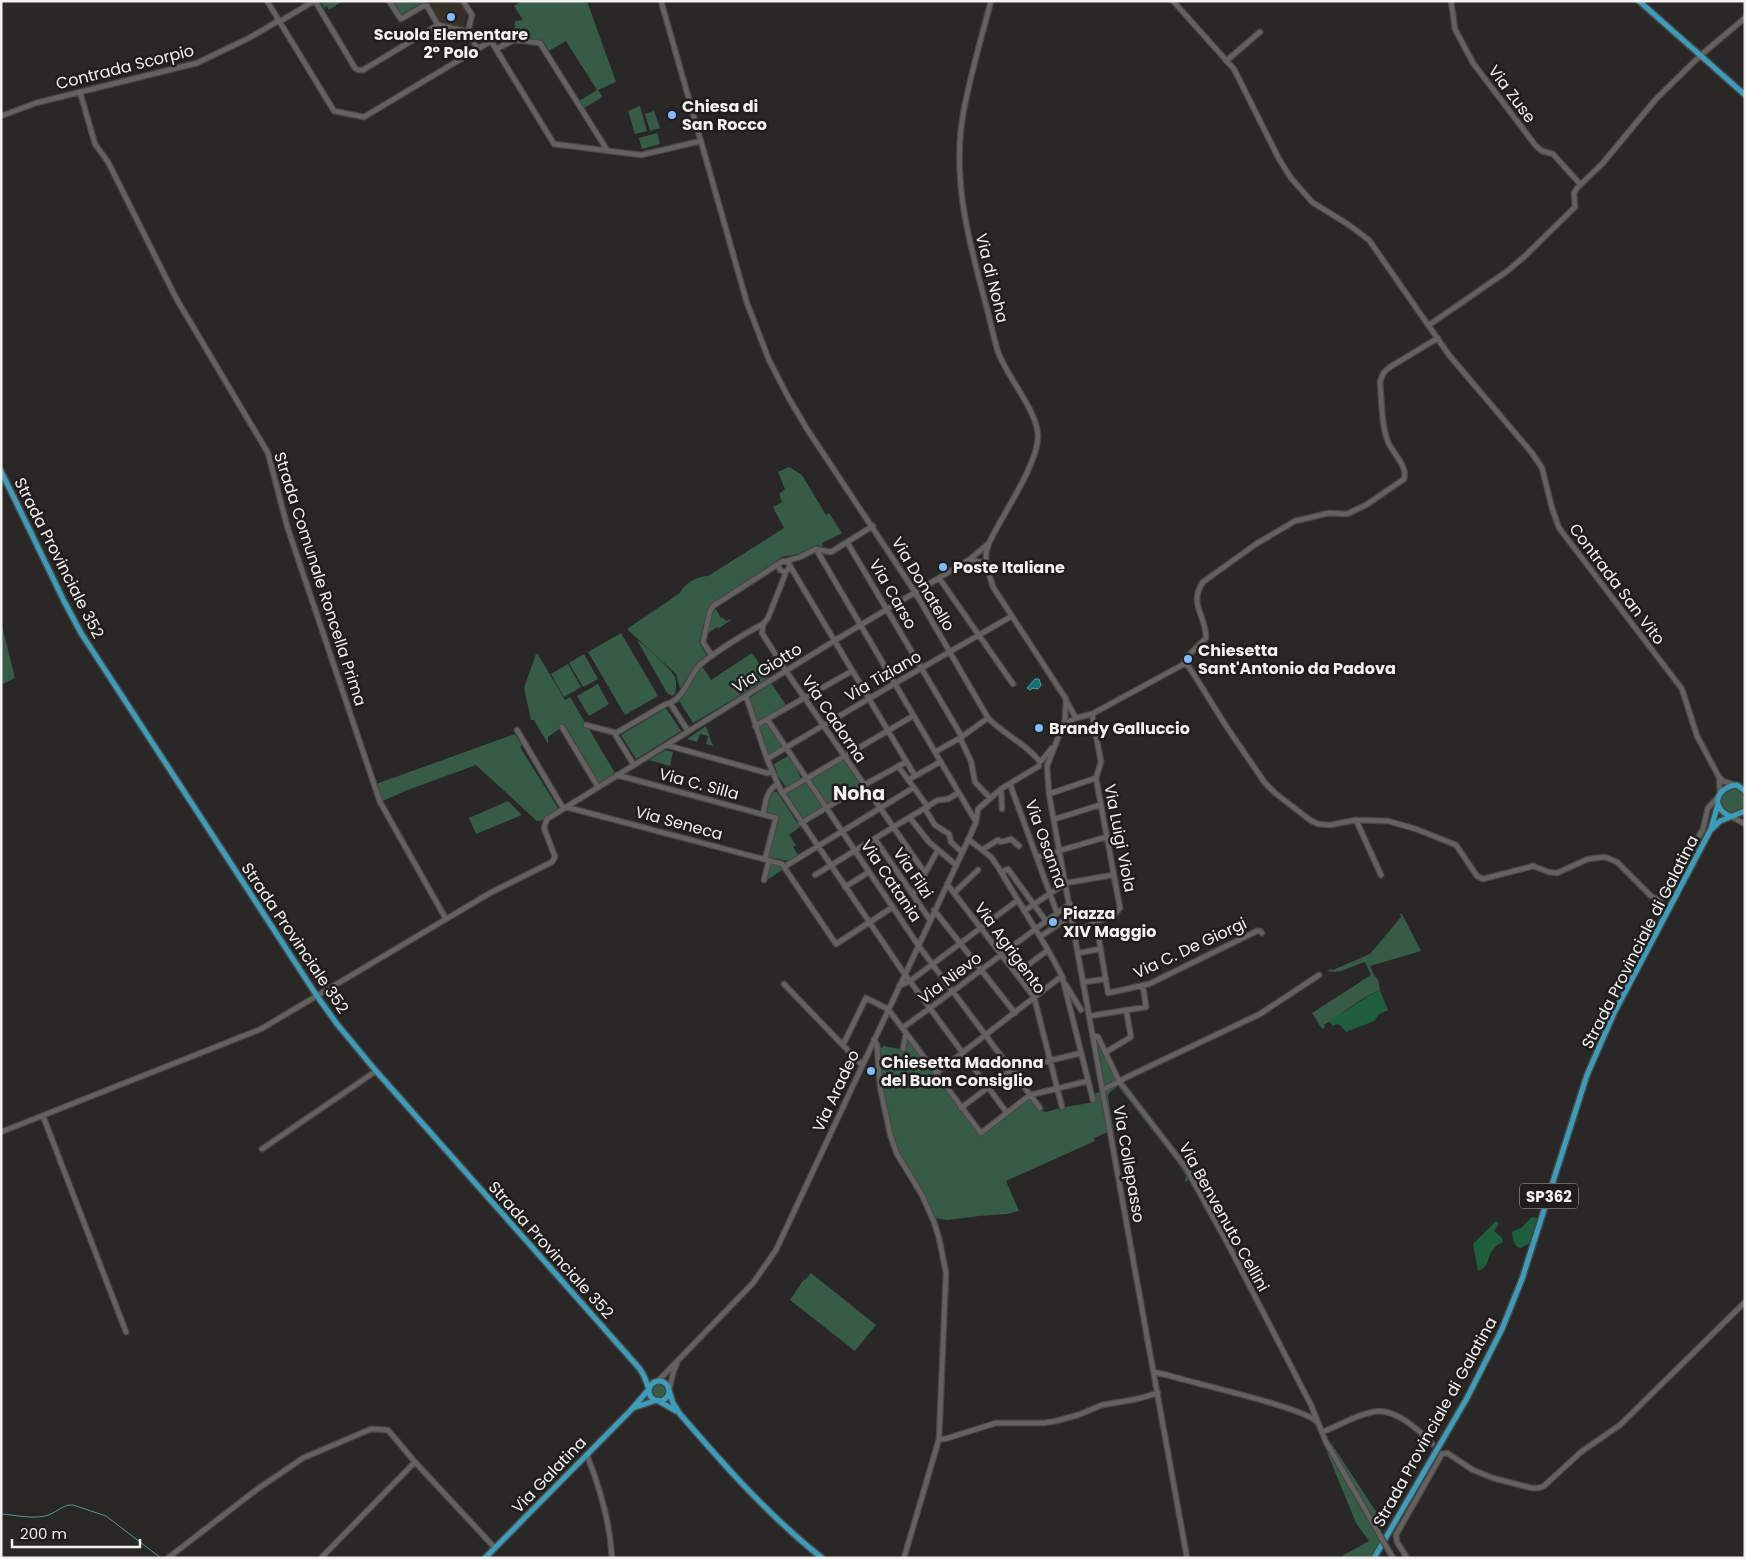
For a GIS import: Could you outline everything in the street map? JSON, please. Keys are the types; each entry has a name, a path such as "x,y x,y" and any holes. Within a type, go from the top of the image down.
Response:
{"main road":[{"path":"1640,1 1745,95"},
{"name":"Strada Provinciale 352","path":"1,471 81,633 337,1024 376,1071 644,1374 658,1381"},
{"path":"1719,795 1725,788 1745,783"},
{"path":"1737,786 1745,791"},
{"name":"Strada Provinciale di Galatina","path":"1374,1558 1467,1398 1502,1328 1522,1279 1587,1075 1600,1043 1614,1012 1712,829 1719,795"},
{"path":"1718,804 1725,814 1730,816"},
{"name":"Strada Provinciale di Galatina","path":"1712,829 1720,821 1730,816 1737,816 1745,811"},
{"name":"Strada Provinciale 352","path":"640,1369 649,1388"},
{"path":"680,1414 673,1403 666,1383 653,1382 649,1388 651,1396 670,1406 680,1414 775,1518 796,1538 822,1558"},
{"name":"Via Galatina","path":"485,1558 631,1410 649,1388"},
{"path":"658,1400 666,1398 669,1390"},
{"name":"Via Galatina","path":"631,1410 639,1405 658,1400"}],"street":[{"path":"267,1 334,111 364,116 491,39"},
{"path":"314,1 358,70 363,70 438,25 468,31 491,39 540,43 580,104 607,150"},
{"name":"Contrada Scorpio","path":"1,116 36,103 197,63 249,38 314,1"},
{"path":"390,1 400,19 427,6 438,25"},
{"path":"463,1 472,15 468,31 477,48"},
{"name":"Via Donatello","path":"661,1 731,248 755,324 769,360 795,409 915,592 988,718 1003,732 1034,755 1042,765"},
{"name":"Via di Noha","path":"989,543 1030,466 1038,439 1033,416 1006,372 996,344 974,263 960,191 959,169 965,104 991,1"},
{"name":"Contrada San Vito","path":"1173,1 1238,75 1279,159 1291,178 1312,202 1369,240 1459,367 1532,453 1542,468 1559,528 1682,689 1698,736 1719,777"},
{"name":"Via Zuse","path":"1451,1 1455,29 1473,63 1536,146 1542,151 1554,154 1580,184"},
{"path":"1429,325 1524,257 1575,207 1574,193 1580,184 1602,164 1656,100 1701,55 1745,18"},
{"path":"1226,60 1260,32"},
{"path":"491,39 554,144 646,155 701,141"},
{"path":"496,49 513,40"},
{"name":"Strada Comunale Roncella Prima","path":"80,92 95,144 108,162 183,311 268,453 287,526 380,802 446,919"},
{"path":"1063,726 1076,718 1092,714 1184,664 1185,659 1206,638 1196,606 1197,590 1203,582 1256,544 1294,521 1329,514 1347,514 1404,479 1404,470 1386,437 1381,376 1390,366 1438,338"},
{"path":"712,656 703,642 710,610 713,606 780,562 800,557 816,549 831,552 873,526"},
{"name":"Via Carso","path":"847,542 961,738 971,761 975,782 990,798"},
{"path":"989,543 986,563 993,587 1066,699 1076,718"},
{"name":"Via Giotto","path":"446,919 490,893 552,862 555,857 544,828 544,823 565,807 969,560 989,543"},
{"path":"816,549 976,822"},
{"path":"969,560 986,563"},
{"path":"786,561 915,776"},
{"path":"778,565 780,570 785,572"},
{"path":"586,725 616,733 670,703 680,695 699,666 763,624 768,618 785,572 790,566"},
{"path":"939,578 1013,684"},
{"name":"Via Tiziano","path":"767,759 823,724 869,700 1012,616"},
{"name":"Via Cadorna","path":"763,624 762,633 786,671 925,873"},
{"path":"1184,664 1193,673 1265,783 1310,820 1318,824 1356,820 1398,823 1456,846 1477,876 1484,879 1533,866 1548,872 1557,873 1588,859 1605,857 1617,862 1651,896 1657,900 1662,899 1666,896 1703,829 1708,808 1719,795 1719,777"},
{"path":"755,726 852,671"},
{"path":"746,696 767,759 782,793 910,981 1008,1113"},
{"path":"990,798 1001,789 1042,765 1055,746 1063,726 1066,715 1066,699"},
{"path":"670,703 688,731"},
{"name":"Via Luigi Viola","path":"1092,714 1100,762 1096,778 1120,908 1117,912 1096,922"},
{"path":"782,793 913,716"},
{"path":"935,752 961,738 988,718"},
{"name":"Via Catania","path":"767,719 918,945 1040,1108"},
{"path":"562,727 598,787"},
{"path":"517,730 565,807"},
{"path":"616,733 634,765"},
{"path":"666,745 767,773 773,772"},
{"path":"1042,765 1055,746"},
{"path":"801,823 906,762"},
{"path":"908,780 940,762"},
{"name":"Via Collepasso","path":"1042,765 1047,775 1188,1558"},
{"path":"898,766 935,825 949,834 951,842 962,852"},
{"name":"Via C. Silla","path":"617,775 776,818 767,860"},
{"path":"1719,777 1726,783 1737,786"},
{"path":"1049,794 1096,778"},
{"path":"763,814 771,788 778,784"},
{"name":"Via Osanna","path":"1010,784 1057,913"},
{"path":"893,907 836,944 784,867 913,788"},
{"path":"1001,789 1002,809"},
{"path":"815,876 938,800 948,800 958,793"},
{"name":"Via Aradeo","path":"658,1381 747,1290 765,1268 776,1250 968,840 976,822 978,809 990,798"},
{"path":"1055,819 1100,805"},
{"name":"Via Seneca","path":"565,807 782,864 784,867"},
{"path":"1730,816 1745,824"},
{"path":"910,818 938,850 956,865"},
{"path":"1356,820 1381,875"},
{"path":"1038,857 1106,837"},
{"name":"Via Filzi","path":"875,839 930,920"},
{"path":"982,850 998,840 1002,842 1011,839 1019,846"},
{"path":"968,840 991,857 1002,872 1081,1010"},
{"path":"913,895 938,850"},
{"path":"764,880 767,860"},
{"path":"1002,872 1008,868 1046,921"},
{"path":"954,893 978,870"},
{"path":"845,887 869,872"},
{"path":"1024,911 1066,883 1113,874"},
{"name":"Via Agrigento","path":"946,884 1034,997 1062,1106"},
{"path":"899,986 910,981 1018,900"},
{"name":"Via Nievo","path":"902,1028 1070,904"},
{"path":"934,910 1015,1013"},
{"path":"1040,937 1072,915"},
{"path":"1,1132 248,1036 446,919"},
{"path":"1075,933 1096,922 1106,978 1084,982"},
{"name":"Via C. De Giorgi","path":"1106,978 1108,993 1143,986 1258,931 1262,934"},
{"path":"1079,953 1100,949"},
{"path":"1016,974 1048,950"},
{"path":"1103,1090 1260,1014 1319,975"},
{"path":"936,1073 1062,976"},
{"path":"1062,976 1093,1100"},
{"path":"784,984 862,1065"},
{"path":"1090,1016 1146,1006 1143,986"},
{"path":"843,1044 866,998 888,1009 981,1133 1030,1095 1088,1081"},
{"path":"1072,1012 1089,1008"},
{"path":"1106,1052 1131,1037 1126,1010"},
{"path":"903,1049 906,1033"},
{"name":"Via Benvenuto Cellini","path":"1093,1036 1098,1037 1120,1081 1186,1168 1230,1248 1311,1405 1326,1442 1393,1558"},
{"path":"874,1039 877,1045 880,1087 890,1134 897,1154 922,1195 934,1222 945,1267 939,1440 904,1558"},
{"path":"961,1108 1011,1070 1081,1053"},
{"path":"262,1149 376,1071"},
{"path":"43,1116 126,1332"},
{"path":"1406,1558 1396,1540 1396,1535 1442,1454 1446,1453 1473,1470 1493,1478 1531,1488 1544,1486 1581,1452 1620,1425 1745,1302"},
{"name":"Via Aradeo","path":"669,1390 674,1370 680,1360"},
{"path":"1154,1372 1309,1416 1318,1423"},
{"path":"939,1440 996,1423 1044,1423 1056,1421 1102,1405 1158,1393"},
{"path":"1322,1432 1370,1412 1381,1411 1416,1427 1432,1444"},
{"path":"168,1558 256,1490 303,1458 371,1429 388,1430 495,1548"},
{"path":"587,1454 604,1505 610,1533 612,1558"},
{"path":"321,1558 415,1462"}],"shaded area":[{"name":"Scuola Elementare 2° Polo","path":"426,1 461,1 467,11 464,28 440,23"}],"green space":[{"path":"320,1 343,1 329,10 327,6 324,8"},
{"path":"393,1 426,1 428,4 422,3 401,15"},
{"path":"521,1 587,1 616,82 598,90 602,96 601,98 584,108 579,101 597,90 566,41 549,51 543,41 514,37 515,21 523,20 514,6"},
{"path":"640,106 647,131 635,134 628,111"},
{"path":"654,111 660,128 650,131 645,114"},
{"path":"657,133 660,144 642,149 639,138"},
{"path":"789,467 802,475 826,515 829,513 842,533 822,543 823,547 817,545 798,554 782,557 708,608 699,642 707,656 696,664 680,689 676,674 627,629 680,593 692,581 708,576 784,528 773,507 782,502 779,494 785,489 778,472"},
{"path":"716,609 721,618 726,621 731,620 707,634 712,611"},
{"path":"1,622 15,678 3,684 1,677"},
{"path":"621,633 658,696 625,715 588,652"},
{"path":"637,640 658,657 675,677 676,690 672,696 667,693"},
{"path":"752,653 769,678 693,723 678,699 682,696 700,668 702,666 711,680"},
{"path":"536,654 538,654 565,700 570,697 615,773 599,783 565,725 548,737 548,744 534,720 531,720 524,688"},
{"path":"584,654 598,679 583,687 569,663"},
{"path":"568,664 581,687 564,697 551,674"},
{"path":"771,683 786,705 757,722 750,698"},
{"path":"598,684 609,704 589,716 577,696"},
{"path":"666,708 681,731 636,759 621,735"},
{"path":"767,722 783,746 769,755 758,727"},
{"path":"706,726 713,746 706,744 708,736 700,734 697,742 687,739"},
{"path":"515,734 522,746 520,747 558,808 541,821 537,821 476,765 405,791 381,802 376,784"},
{"path":"666,750 673,752 670,766 649,760"},
{"path":"788,756 796,767 801,779 786,787 778,776 774,764"},
{"path":"844,759 861,784 827,805 810,780"},
{"path":"807,781 823,806 802,819 786,794"},
{"path":"1733,789 1738,790 1744,796 1744,806 1738,812 1733,813 1728,812 1722,806 1721,801 1722,796 1728,790"},
{"path":"777,792 800,827 789,835 796,845 793,847 799,856 789,861 768,857 779,817 766,812 771,794"},
{"path":"508,801 522,815 476,834 469,818"},
{"path":"771,863 779,865 782,870 767,880"},
{"path":"1400,913 1421,951 1370,966 1378,980 1380,990 1351,1006 1324,1025 1325,1027 1322,1029 1312,1013 1371,975 1365,962 1343,971 1327,971 1370,954 1401,917"},
{"path":"1380,990 1388,1010 1379,1014 1374,1021 1346,1032 1340,1025 1333,1026 1329,1021 1329,1020"},
{"path":"909,1040 980,1136 1030,1098 1039,1110 1046,1112 1094,1102 1093,1094 1101,1092 1108,1132 1094,1138 1095,1141 1006,1181 1019,1211 947,1220 934,1218 898,1153 889,1128 884,1101 879,1047 905,1050"},
{"path":"1098,1045 1116,1078 1105,1085 1104,1083"},
{"path":"1119,1084 1181,1163 1190,1179 1185,1182 1186,1176 1178,1163 1118,1086 1108,1096 1117,1151 1105,1093"},
{"path":"1532,1217 1537,1218 1530,1243 1521,1248 1517,1247 1513,1240 1512,1232 1522,1227"},
{"path":"1496,1221 1499,1224 1494,1231 1502,1238 1503,1242 1493,1249 1486,1265 1478,1271 1473,1244"},
{"path":"811,1273 876,1325 855,1351 790,1300 804,1279"},
{"path":"656,1382 662,1382 667,1387 665,1396 656,1398 651,1393 651,1387"},
{"path":"1330,1444 1379,1516 1374,1520"},
{"path":"1324,1445 1380,1542 1371,1558 1343,1558 1342,1556 1369,1541 1356,1523"}],"water":[{"path":"1035,679 1039,679 1041,685 1038,689 1033,688 1030,690 1027,688"}],"waterway":[{"path":"1,1514 39,1517 73,1505 106,1516 161,1558"}],"place":[{"name":"Scuola Elementare 2° Polo","path":"451,17"},
{"name":"Chiesa di San Rocco","path":"672,115"},
{"name":"Poste Italiane","path":"943,567"},
{"name":"Chiesetta Sant'Antonio da Padova","path":"1188,659"},
{"name":"Brandy Galluccio","path":"1039,728"},
{"name":"Piazza XIV Maggio","path":"1053,922"},
{"name":"Chiesetta Madonna del Buon Consiglio","path":"871,1071"}],"district":[{"name":"Noha","path":"859,793"}]}
